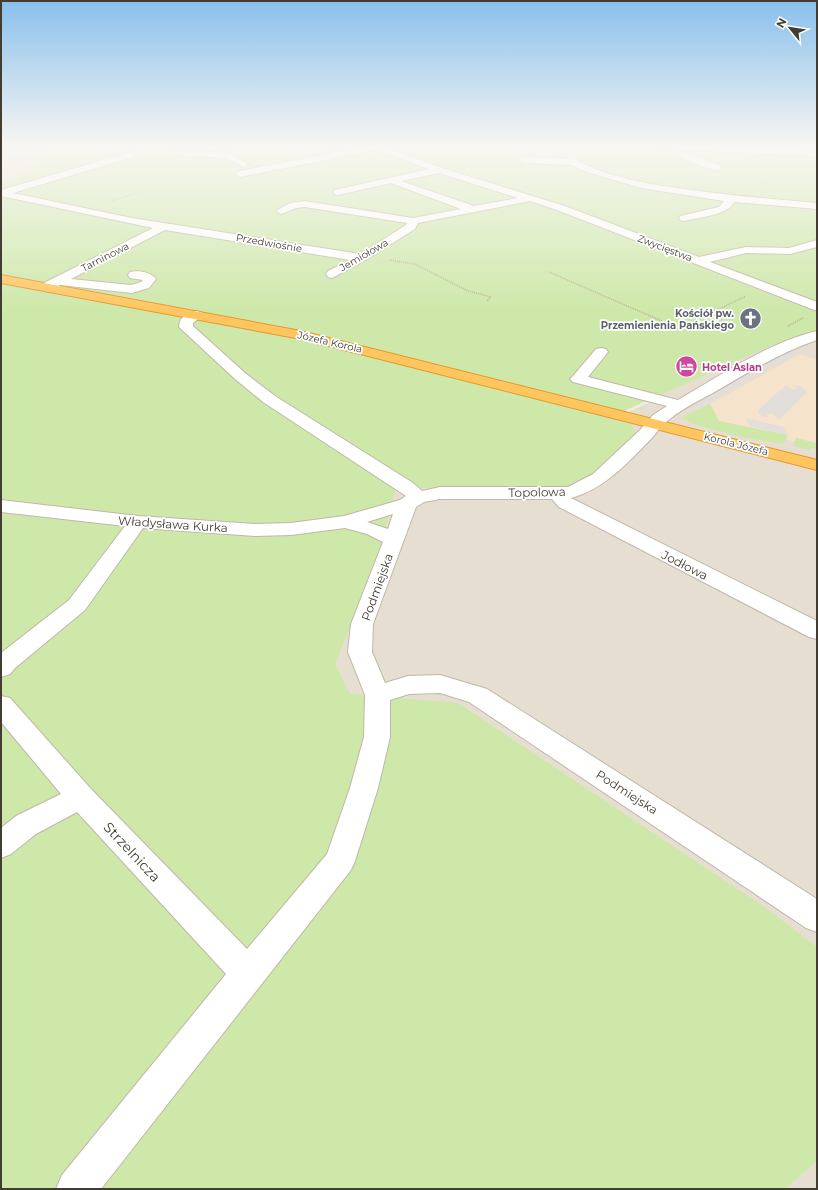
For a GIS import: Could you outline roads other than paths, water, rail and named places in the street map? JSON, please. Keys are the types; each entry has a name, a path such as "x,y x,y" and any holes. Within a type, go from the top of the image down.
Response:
{"highway":[{"name":"Józefa Korola","path":"1,279 301,335 655,423"},
{"name":"Korola Józefa","path":"655,423 817,465"}],"street":[{"name":"Przedwiośnie","path":"40,202 110,217 358,257"},
{"path":"449,202 472,210"},
{"path":"281,212 294,205 305,204 413,221 513,202"},
{"name":"Zwycięstwa","path":"541,202 817,307"},
{"path":"684,218 722,209 728,205 729,202"},
{"path":"761,202 817,206"},
{"name":"Jemiołowa","path":"332,274 358,257 411,227 413,221"},
{"name":"Tarninowa","path":"46,287 164,226"},
{"path":"698,261 746,250 790,251 817,243"},
{"path":"59,281 132,289 145,285 150,279 148,277 134,275"},
{"path":"196,315 186,321 186,327 240,376 269,399 406,487 412,501"},
{"name":"Topolowa","path":"412,501 440,493 557,494 571,492 584,487 600,478 659,419 680,405 757,361 789,345 817,335"},
{"path":"601,352 578,379 680,405"},
{"name":"Jodłowa","path":"557,494 572,507 817,631"},
{"name":"Władysława Kurka","path":"1,506 138,522 255,530 291,529 346,522 412,501"},
{"name":"Podmiejska","path":"412,501 394,540 362,624 360,652 378,695 408,685 440,684 478,695 817,917"},
{"path":"1,668 6,662 77,605 138,522"},
{"name":"Władysława Kurka","path":"346,522 374,530 394,540"},
{"path":"76,1189 248,973 340,861 364,788 376,737 378,695"},
{"name":"Strzelnicza","path":"1,705 81,798 222,948 248,973"},
{"path":"1,845 26,825 81,798"}],"place":[{"name":"Kościół pw. Przemienienia Pańskiego","path":"750,319"},
{"name":"Hotel Aslan","path":"686,367"}]}
